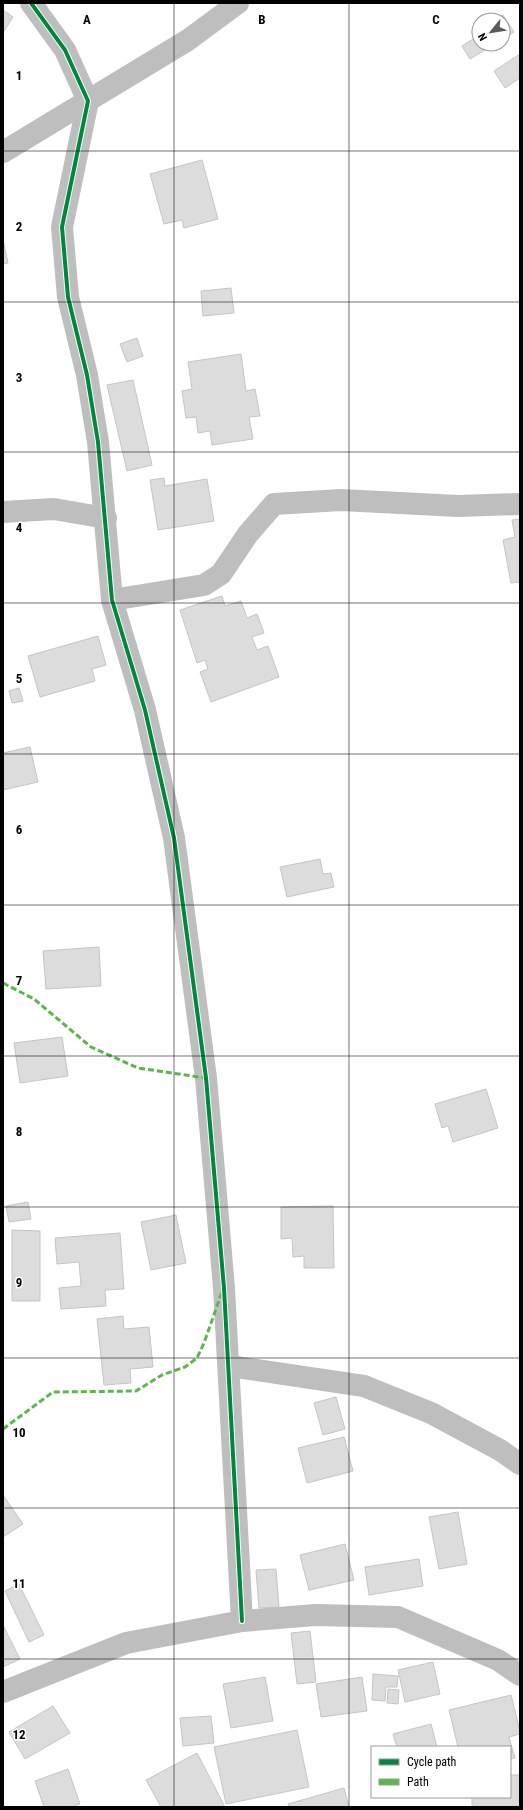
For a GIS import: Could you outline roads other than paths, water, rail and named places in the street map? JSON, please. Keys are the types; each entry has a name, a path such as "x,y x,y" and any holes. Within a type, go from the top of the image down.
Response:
{"street":[{"path":"3,152 188,40 238,3"},
{"path":"34,4 65,50 88,101 62,227 68,297 87,375 98,442 106,518 112,600 145,710 174,838 206,1078 229,1366 242,1621"},
{"path":"112,600 204,585 221,574 248,534 274,504 341,500 458,506 520,504"},
{"path":"3,512 54,508 106,518"},
{"path":"229,1366 364,1386 431,1413 500,1450 520,1464"},
{"path":"3,1692 126,1642 242,1621 315,1615 398,1617 498,1660 520,1675"}]}
